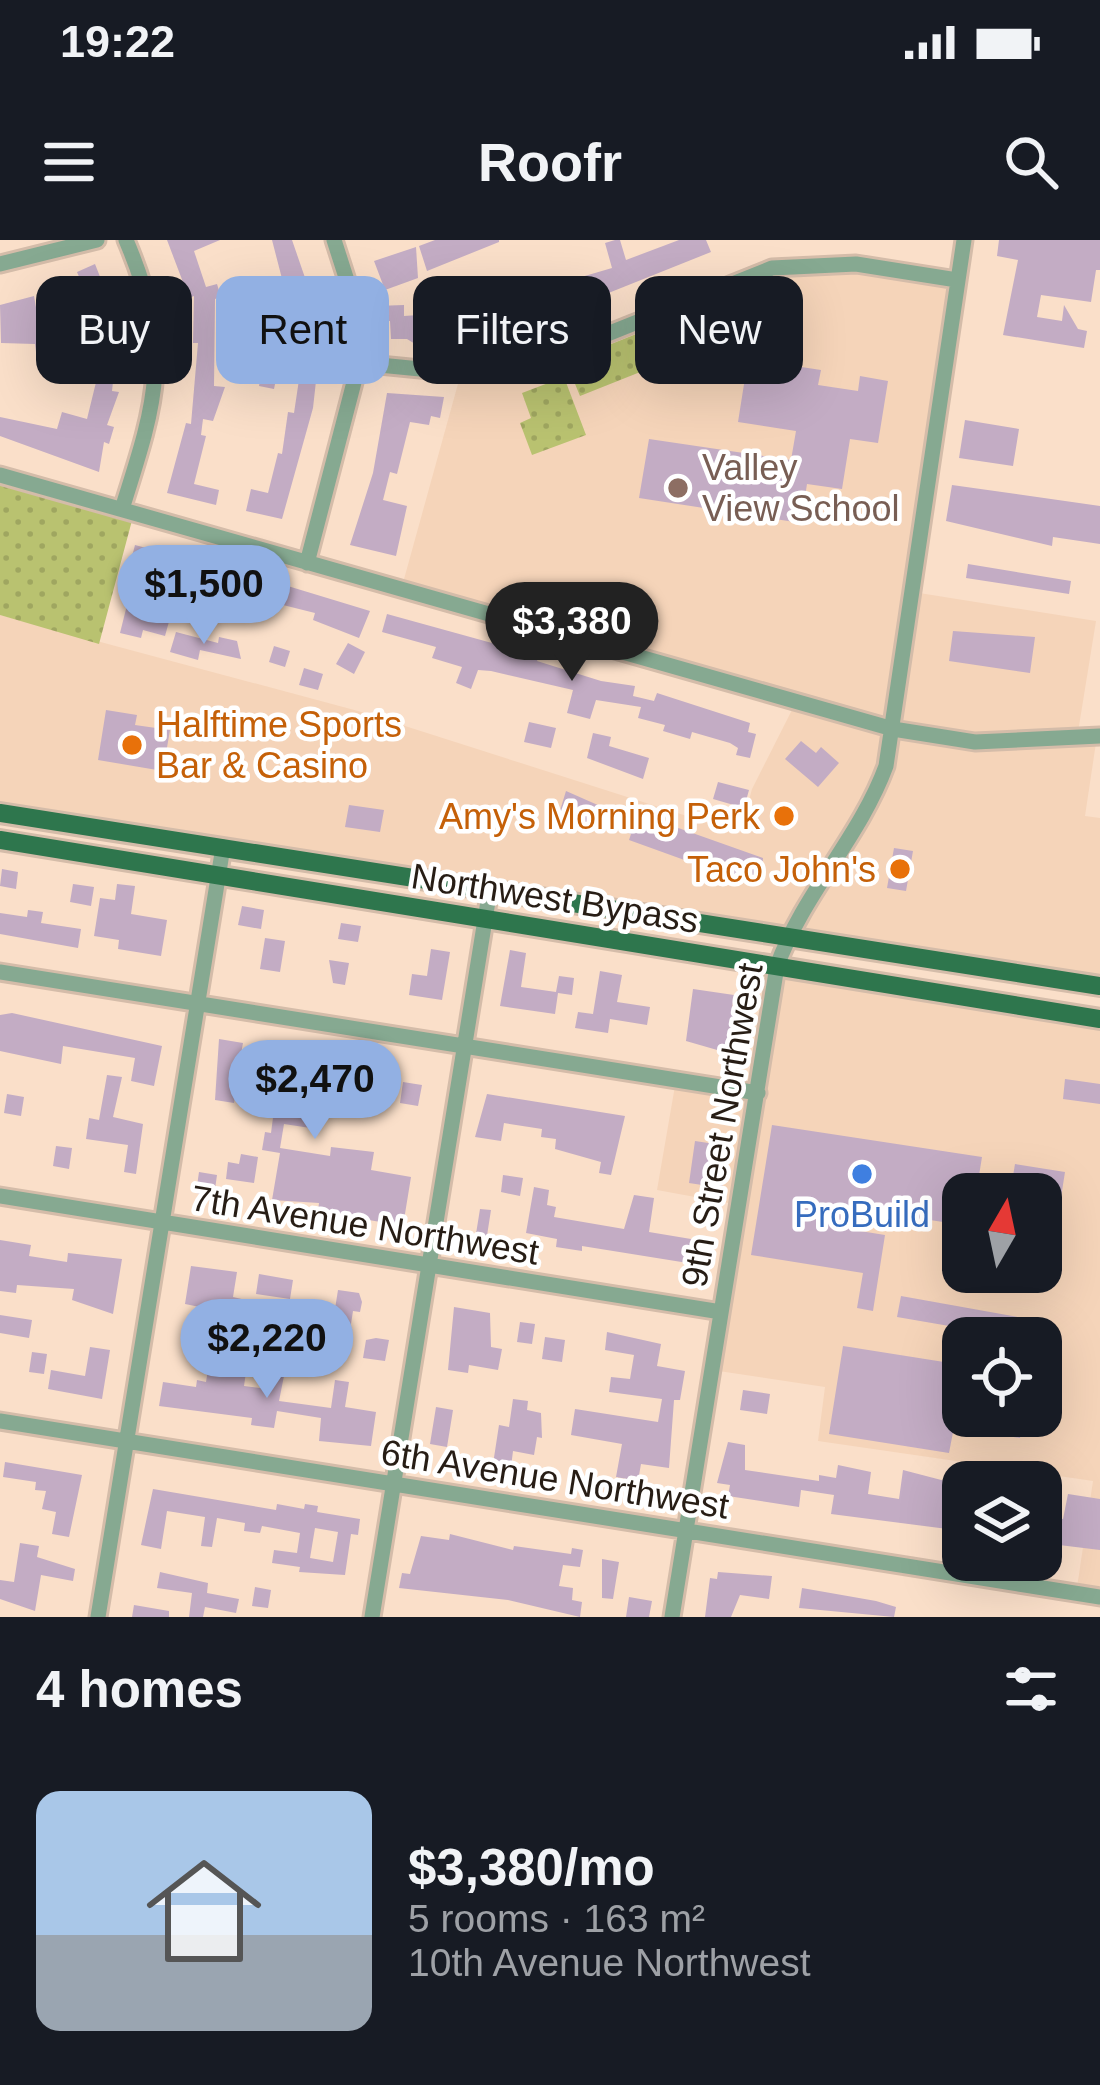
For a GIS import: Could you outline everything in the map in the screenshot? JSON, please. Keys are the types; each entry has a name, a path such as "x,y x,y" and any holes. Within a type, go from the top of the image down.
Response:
{"main road":[{"name":"Northwest Bypass","path":"0,812 1100,986"},
{"name":"Northwest Bypass","path":"0,841 1100,1019"}],"street":[{"path":"0,264 97,240"},
{"path":"122,509 157,381 157,335 146,286 126,240"},
{"name":"9th Street Northwest","path":"672,1617 777,966 787,937 876,793 893,729 964,240"},
{"path":"337,241 347,276"},
{"path":"389,366 461,373 530,365 772,268 808,262 957,280"},
{"path":"307,563 354,384"},
{"path":"0,475 893,729 975,742 1099,736 1100,716"},
{"path":"98,1617 224,847"},
{"path":"372,1617 490,890"},
{"path":"0,972 758,1093"},
{"name":"7th Avenue Northwest","path":"0,1196 721,1312"},
{"name":"6th Avenue Northwest","path":"0,1421 1100,1598"}],"shaded area":[{"path":"856,264 957,280 913,592 1096,621 1078,732 1097,736 1085,816 1100,818 1100,986 0,813 0,615 358,711 740,833 752,789 796,702 401,590 458,384 611,384 611,333 635,323 635,384 803,384 803,276 752,276 772,268"},
{"path":"777,966 1100,1019 1100,1597 1076,1594 1093,1481 1062,1476 1062,1461 956,1461 818,1441 825,1387 712,1370 739,1205 657,1190 676,1080 757,1093"}],"green space":[{"path":"635,335 635,374 611,384 611,344"},
{"path":"546,384 567,384 586,435 532,455 520,423 531,418 522,393"},
{"path":"575,384 610,384 580,396"},
{"path":"0,475 134,513 99,644 0,615"}],"building":[{"path":"167,240 220,240 194,251 206,287 216,284 214,386 225,387 213,421 203,419 201,435 206,436 194,484 219,490 216,505 167,493 186,423 191,424 198,343 193,343 192,276 181,276"},
{"path":"272,240 292,240 304,276 281,276"},
{"path":"435,240 499,242 427,271 419,246"},
{"path":"620,240 626,260 679,240 706,240 711,252 651,276 635,276 635,282 611,292 611,276 585,276 612,268 605,243"},
{"path":"999,240 1100,240 1100,270 1096,270 1091,302 1041,295 1037,317 1062,321 1064,305 1078,329 1087,331 1084,348 1003,335 1018,260 997,256"},
{"path":"416,247 418,276 389,289 389,276 380,276 374,261"},
{"path":"95,264 100,276 79,276 77,272"},
{"path":"34,296 36,352 35,344 1,343 0,305"},
{"path":"404,305 404,316 413,315 413,343 391,339 389,306"},
{"path":"803,367 821,370 818,385 858,391 860,376 888,381 878,443 850,439 842,489 807,484 801,523 639,498 649,439 791,460 796,431 738,422 744,384 803,384"},
{"path":"96,384 113,384 112,391 119,392 107,425 114,427 109,444 104,442 99,472 0,436 0,417 57,429 62,412 87,419"},
{"path":"298,384 316,384 282,519 246,511 251,489 268,493 278,453 282,454 288,412 294,413"},
{"path":"387,393 444,397 440,418 431,416 429,425 410,422 397,474 390,472 383,500 407,506 396,556 350,545 373,473"},
{"path":"965,420 1019,429 1013,466 959,458"},
{"path":"952,485 1100,506 1100,544 1053,537 1052,546 946,521"},
{"path":"135,545 154,550 150,564 193,576 196,563 228,568 370,611 359,638 313,620 315,613 271,602 268,614 250,609 254,597 211,585 208,595 178,589 165,636 143,630 141,638 120,633 129,597 122,595"},
{"path":"968,564 1071,581 1069,594 966,578"},
{"path":"387,614 539,656 537,661 601,681 635,686 633,696 654,701 657,693 750,723 748,732 756,734 750,758 736,755 738,748 730,743 692,732 690,739 663,731 665,725 638,718 641,707 596,700 590,719 567,713 573,690 478,670 471,689 456,683 462,667 432,658 436,647 382,632"},
{"path":"953,631 1035,637 1030,673 949,661"},
{"path":"176,632 218,643 219,637 237,641 241,659 200,650 198,660 170,652"},
{"path":"348,643 365,652 354,674 336,664"},
{"path":"274,646 290,651 285,667 269,662"},
{"path":"304,668 323,674 318,690 299,685"},
{"path":"106,710 137,715 135,725 170,730 163,771 98,760"},
{"path":"529,722 556,728 551,748 524,742"},
{"path":"593,733 611,737 609,746 649,758 643,779 587,758"},
{"path":"801,741 816,753 821,747 839,763 818,787 785,759"},
{"path":"718,782 749,790 744,808 713,799"},
{"path":"566,791 634,821 636,813 763,858 761,880 756,878 753,884 737,879 629,840 631,834 595,821 593,828 558,817"},
{"path":"349,805 384,810 380,832 345,827"},
{"name":"Taco John's","path":"894,848 913,851 906,891 887,888"},
{"path":"2,869 18,872 16,889 0,886"},
{"path":"73,884 94,887 91,906 70,902"},
{"path":"117,884 135,886 131,914 167,920 161,956 118,949 119,940 94,936 100,898 115,900"},
{"path":"242,906 264,910 261,929 238,925"},
{"path":"28,910 43,912 41,923 81,929 78,948 0,934 0,913 27,917"},
{"path":"341,923 361,926 358,942 338,939"},
{"path":"265,938 285,941 280,972 260,969"},
{"path":"431,949 450,952 442,1000 409,995 412,974 427,976"},
{"path":"510,950 526,953 521,987 556,992 559,976 574,978 572,995 558,993 555,1014 500,1006"},
{"path":"329,960 349,963 345,985 333,983"},
{"path":"600,971 622,975 617,1002 650,1007 647,1025 610,1019 608,1033 575,1028 578,1012 593,1014"},
{"path":"693,989 734,995 732,1008 743,1010 738,1056 686,1041"},
{"path":"12,1013 162,1046 154,1086 131,1081 135,1058 63,1046 61,1064 0,1051 0,1015"},
{"path":"219,1039 243,1043 240,1059 357,1078 351,1113 320,1111 317,1129 284,1124 280,1148 330,1156 331,1147 374,1152 371,1170 411,1177 403,1226 318,1211 319,1203 272,1200 280,1153 262,1150 265,1132 271,1133 275,1102 303,1106 306,1085 268,1079 265,1096 236,1091 234,1103 215,1100"},
{"path":"107,1075 122,1077 113,1117 143,1124 136,1174 124,1172 128,1145 86,1139 89,1118 99,1120"},
{"path":"1065,1079 1100,1084 1100,1104 1063,1099"},
{"path":"403,1082 422,1085 418,1106 400,1103"},
{"path":"7,1094 24,1097 21,1116 4,1113"},
{"path":"487,1094 625,1116 611,1175 599,1173 601,1162 555,1149 556,1139 541,1137 542,1129 504,1123 501,1141 475,1137"},
{"path":"772,1125 982,1157 979,1173 942,1173 942,1222 857,1209 854,1230 885,1235 873,1311 857,1308 863,1273 751,1255"},
{"path":"695,1141 728,1146 722,1188 689,1183"},
{"path":"56,1146 72,1148 69,1169 53,1166"},
{"path":"241,1154 258,1157 254,1183 226,1179 228,1162 239,1164"},
{"path":"1015,1164 1065,1172 1062,1191 1062,1173 1014,1173"},
{"path":"199,1172 217,1175 214,1196 196,1193"},
{"path":"503,1175 523,1178 520,1196 501,1192"},
{"path":"534,1187 549,1190 547,1205 556,1207 554,1217 624,1229 634,1195 654,1198 649,1232 697,1240 694,1264 582,1246 582,1251 556,1247 557,1239 526,1233"},
{"path":"480,1209 491,1210 486,1242 475,1240"},
{"path":"0,1240 31,1245 29,1256 67,1262 68,1253 122,1259 113,1314 72,1300 74,1289 17,1285 16,1293 0,1291"},
{"path":"191,1266 237,1272 233,1297 246,1300 244,1316 185,1304"},
{"path":"259,1274 293,1280 290,1299 256,1294"},
{"path":"338,1290 359,1293 362,1302 360,1312 353,1311 348,1343 330,1340"},
{"path":"901,1296 1018,1317 942,1317 942,1325 897,1317"},
{"path":"454,1307 490,1313 491,1347 502,1349 498,1370 469,1365 468,1373 448,1370"},
{"path":"0,1315 32,1320 29,1338 0,1333"},
{"path":"280,1317 325,1330 322,1346 277,1336"},
{"path":"520,1322 535,1324 532,1344 517,1342"},
{"path":"607,1332 661,1344 657,1366 685,1371 680,1400 674,1400 669,1468 641,1464 638,1481 616,1477 622,1444 571,1435 575,1409 658,1422 662,1399 609,1392 611,1377 630,1379 634,1355 605,1350"},
{"path":"545,1337 565,1340 562,1362 542,1359"},
{"path":"366,1340 389,1340 385,1361 363,1358"},
{"path":"843,1346 942,1362 942,1437 952,1437 949,1453 829,1434"},
{"path":"90,1347 110,1350 102,1399 48,1389 51,1370 85,1376"},
{"path":"211,1351 248,1358 244,1386 268,1389 272,1358 287,1361 279,1401 331,1408 335,1380 349,1382 345,1407 376,1412 371,1446 319,1441 321,1418 277,1411 274,1428 251,1425 252,1418 159,1406 163,1382 196,1387 197,1380 206,1382"},
{"path":"32,1352 47,1354 44,1374 29,1372"},
{"path":"743,1390 770,1394 767,1414 740,1410"},
{"path":"513,1399 528,1401 527,1410 541,1413 542,1438 537,1437 534,1455 513,1451 511,1467 493,1464 499,1425 509,1427"},
{"path":"436,1407 453,1410 447,1447 430,1444"},
{"path":"728,1442 745,1445 745,1470 819,1481 819,1475 836,1478 838,1465 871,1472 868,1494 899,1499 903,1470 942,1480 942,1528 831,1514 834,1495 801,1490 799,1507 728,1496 730,1485 717,1483"},
{"path":"5,1462 82,1475 69,1537 52,1534 56,1512 42,1509 46,1491 35,1490 36,1482 3,1477"},
{"path":"153,1489 276,1510 277,1504 304,1509 305,1504 318,1506 317,1512 360,1519 358,1535 351,1534 345,1575 299,1572 300,1567 272,1563 274,1550 297,1553 300,1533 262,1526 260,1533 244,1531 245,1523 217,1518 212,1547 201,1546 205,1517 167,1511 161,1549 141,1545","holes":["315,1528 338,1532 333,1562 310,1558"]},
{"path":"1068,1494 1100,1499 1100,1550 1062,1545"},
{"path":"450,1534 513,1550 514,1546 571,1554 572,1548 583,1550 580,1567 563,1565 559,1586 573,1588 572,1600 582,1602 580,1617 508,1600 399,1588 402,1573 410,1574 421,1536 449,1540"},
{"path":"20,1543 39,1546 37,1557 75,1569 73,1581 41,1575 35,1611 0,1599 0,1580 14,1582"},
{"path":"602,1559 619,1562 613,1599 602,1598"},
{"path":"160,1572 208,1583 207,1593 239,1599 236,1613 205,1607 203,1617 189,1617 192,1593 157,1588"},
{"path":"718,1572 772,1576 769,1599 740,1595 731,1617 705,1617 710,1578 717,1579"},
{"path":"255,1587 271,1590 268,1608 252,1606"},
{"path":"802,1588 896,1607 894,1617 799,1608"},
{"path":"629,1597 652,1601 649,1617 626,1617"},
{"path":"134,1605 169,1611 169,1617 132,1617"}],"place":[{"name":"Valley View School","path":"678,488"},
{"name":"Halftime Sports Bar & Casino","path":"132,745"},
{"name":"Amy's Morning Perk","path":"784,816"},
{"name":"Taco John's","path":"900,869"},
{"name":"ProBuild","path":"862,1174"}]}
